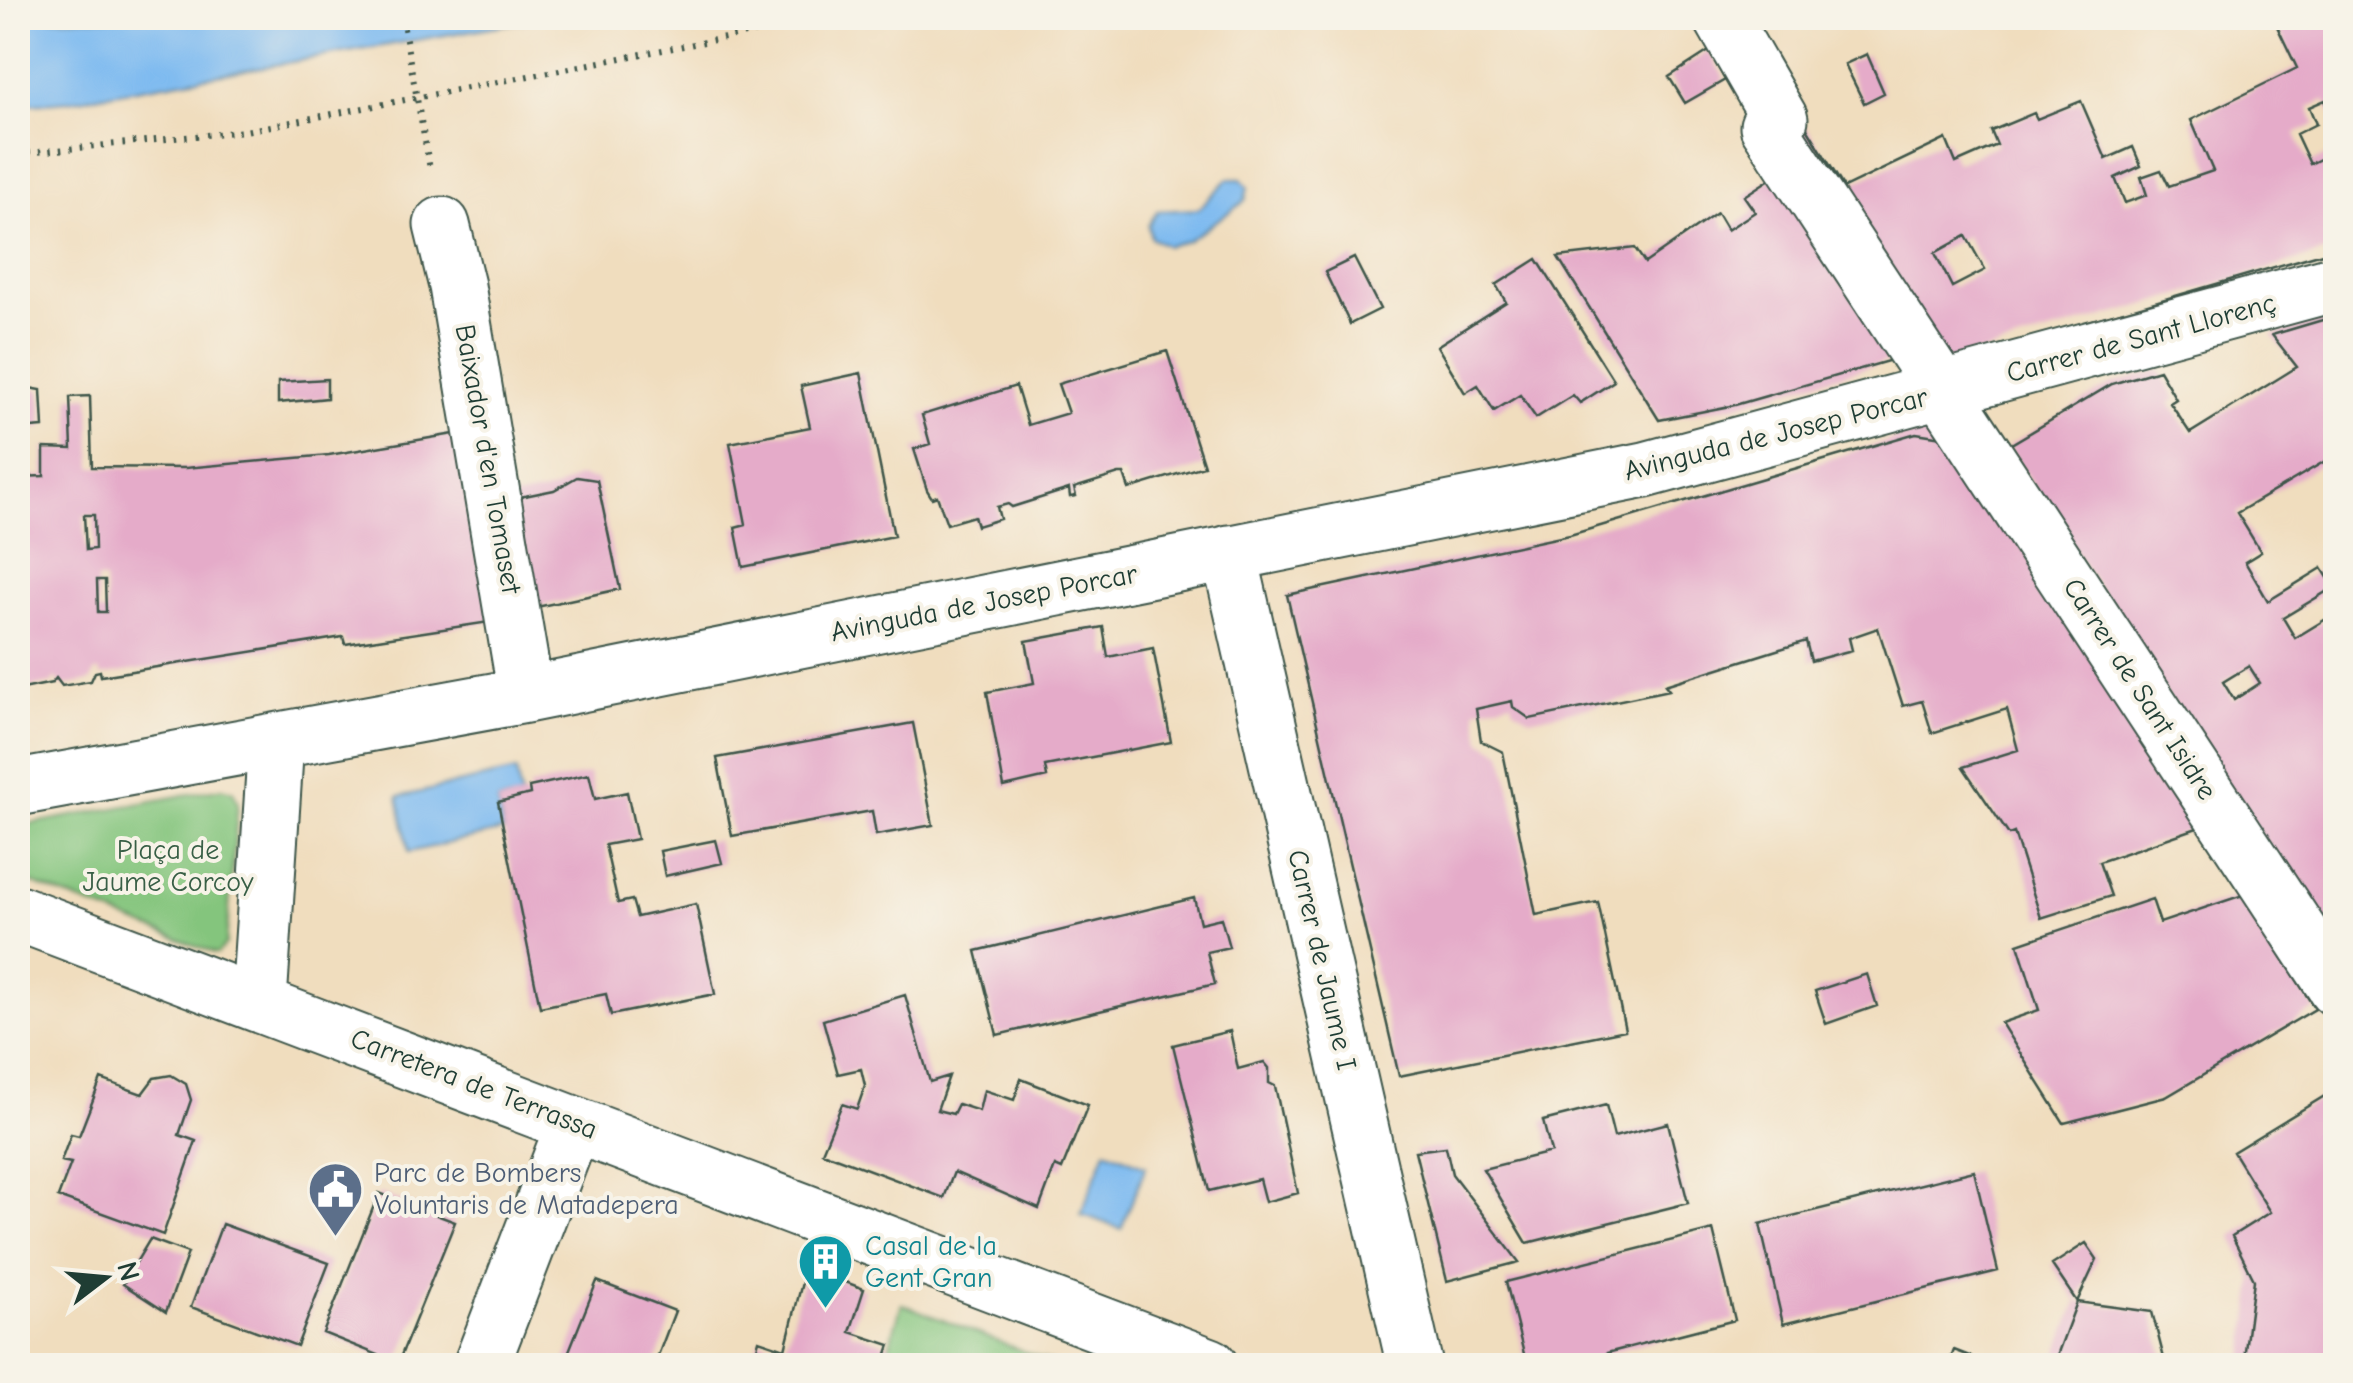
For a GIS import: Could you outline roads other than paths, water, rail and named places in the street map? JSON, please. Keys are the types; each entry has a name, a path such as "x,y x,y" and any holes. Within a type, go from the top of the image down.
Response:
{"street":[{"name":"Carrer de Sant Isidre","path":"1722,18 1780,119 1768,126 2336,988"},
{"name":"Baixador d'en Tomaset","path":"442,225 468,343 526,695"},
{"name":"Carrer de Sant Llorenç","path":"1946,391 2336,284"},
{"name":"Avinguda de Josep Porcar","path":"18,788 526,695 1645,470 1946,391"},
{"name":"Carrer de Jaume I","path":"1229,554 1415,1366"},
{"path":"259,1000 276,741"},
{"name":"Carretera de Terrassa","path":"18,912 259,1000 1210,1366"},
{"path":"481,1366 574,1124"}],"water":[{"path":"18,18 542,18 68,101 18,105"},
{"path":"1228,179 1241,179 1248,187 1245,201 1187,241 1167,246 1151,238 1148,226 1157,211 1198,209"},
{"path":"516,771 521,797 498,802 503,831 409,852 398,797"},
{"path":"1106,1150 1146,1166 1121,1229 1081,1214"}],"place":[{"name":"Parc de Bombers Voluntaris de Matadepera","path":"335,1238"},
{"name":"Casal de la Gent Gran","path":"826,1311"}],"park label":[{"name":"Plaça de Jaume Corcoy","path":"168,866"}]}
